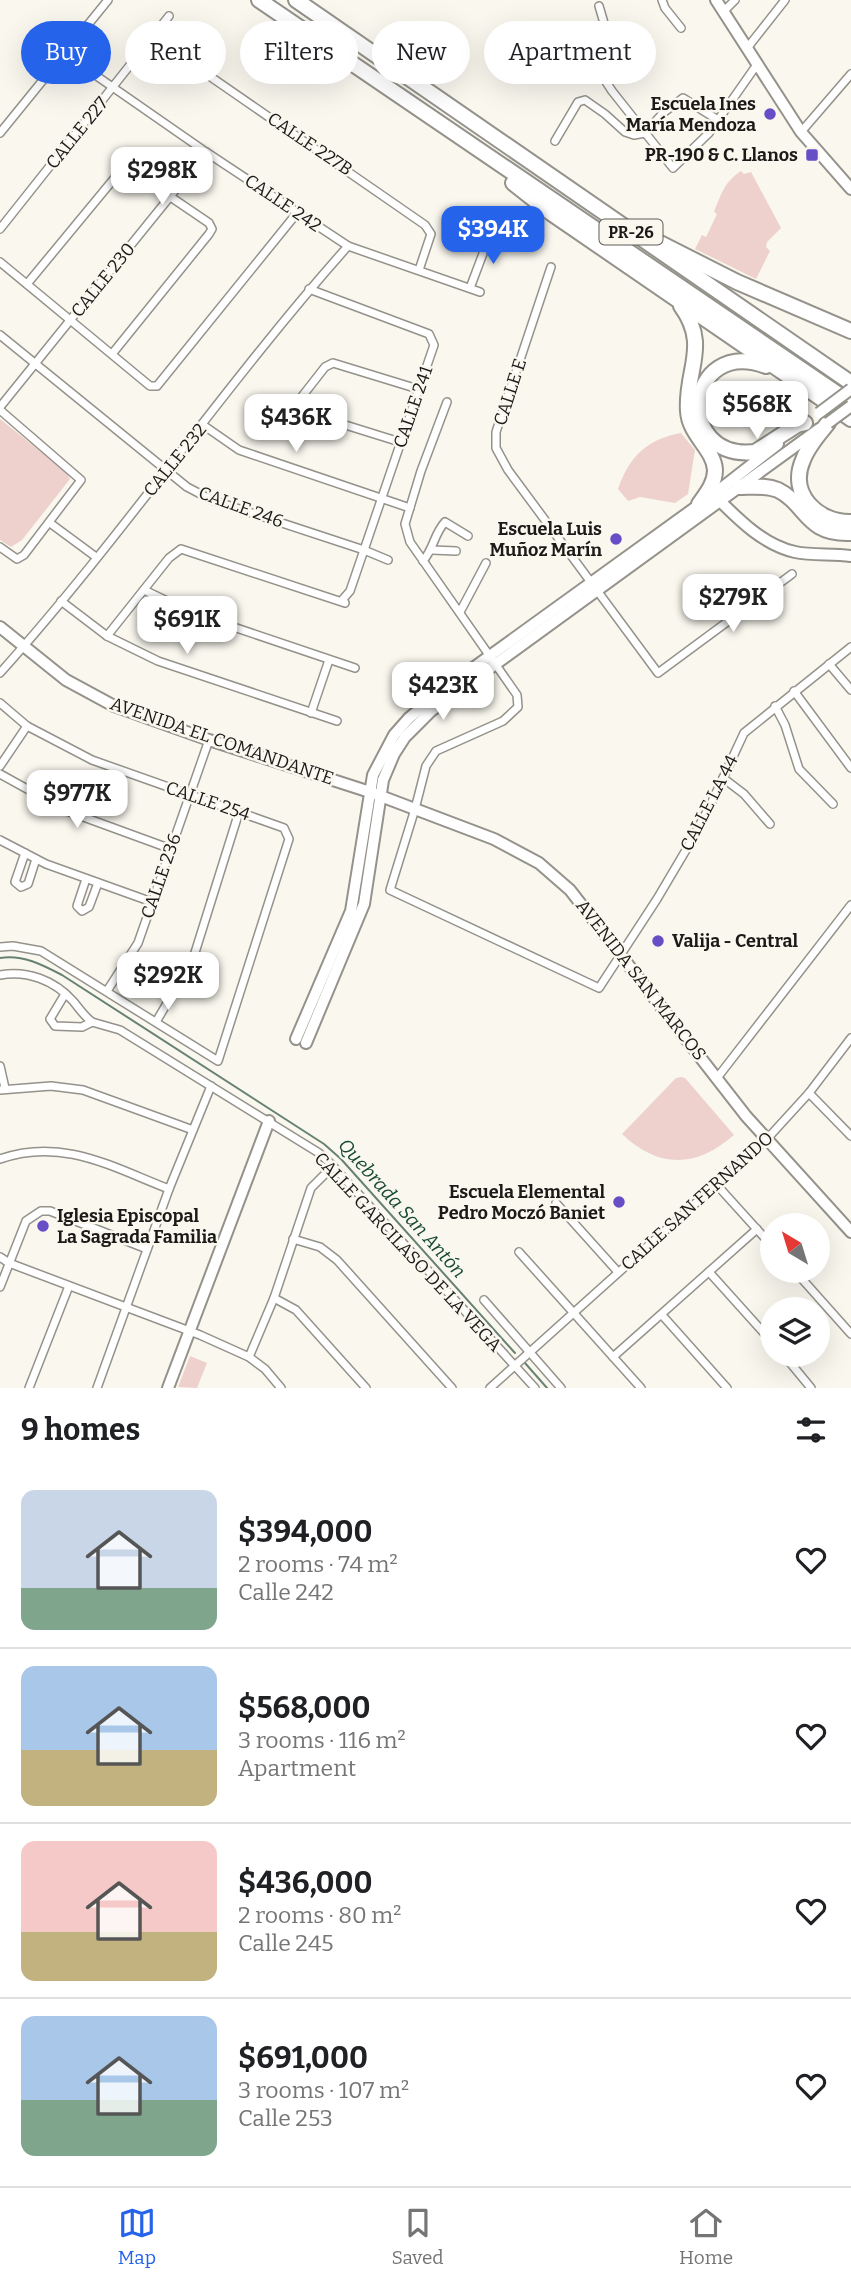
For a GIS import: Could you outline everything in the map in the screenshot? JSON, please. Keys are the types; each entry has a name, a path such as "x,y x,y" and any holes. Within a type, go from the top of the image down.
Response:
{"highway":[{"path":"246,0 282,21"},
{"name":"PR-26","path":"258,0 289,21"},
{"name":"PR-26","path":"296,0 851,383"},
{"name":"PR-26","path":"358,66 851,404"},
{"path":"477,148 551,213 851,419"},
{"path":"634,234 661,243 737,282 851,331"},
{"path":"675,300 688,316 696,341 696,357 688,401 689,422 714,465 712,484 699,504"},
{"path":"831,323 851,336"},
{"path":"787,375 748,361 723,366 710,375 700,391 698,408 702,425 706,432 730,451 748,453 755,452 797,425 805,423"},
{"path":"823,418 803,459 799,475 802,491 817,513 831,520 851,522"},
{"path":"739,487 776,490 816,525 836,533 851,533"}],"street":[{"path":"91,21 108,0"},
{"path":"662,0 681,28"},
{"path":"716,0 802,132 851,190"},
{"path":"724,11 735,0"},
{"path":"748,47 785,0"},
{"path":"599,6 604,23 590,57 612,91 674,168 709,133 758,62"},
{"name":"CALLE 227","path":"165,21 169,16"},
{"name":"CALLE 227","path":"0,229 125,73"},
{"path":"802,132 851,74"},
{"path":"0,133 40,84"},
{"name":"CALLE 242","path":"107,84 348,246 480,292"},
{"name":"CALLE 227B","path":"221,84 425,225 431,234 419,270"},
{"path":"555,141 573,115 578,102 585,100 625,132 634,135 645,133 663,113 683,98 718,120"},
{"name":"CALLE 230","path":"0,409 206,152"},
{"path":"27,284 122,169 131,170 209,223 212,229 209,234 112,354"},
{"path":"0,262 150,386 157,386 297,213"},
{"path":"470,288 490,235"},
{"name":"CALLE 232","path":"0,673 203,425 309,289 348,246"},
{"name":"CALLE E","path":"551,268 496,432 496,448 502,463 588,579"},
{"name":"CALLE 241","path":"144,590 169,558 181,549 345,603 343,599 350,591 434,345 429,334 309,289"},
{"name":"CALLE 246","path":"0,335 187,487 212,500 388,560"},
{"path":"400,442 313,415 301,409 300,399 325,367 333,363 418,389"},
{"path":"301,1041 364,904 375,794 405,737 431,711 588,579 699,504 739,487 823,418 851,389"},
{"path":"415,809 426,766 436,751 503,721 518,707 517,695 410,542 405,524 421,471 447,402"},
{"path":"492,660 597,592 717,498 805,423 823,418 851,404"},
{"path":"0,409 81,480 24,555 16,559 0,547"},
{"path":"203,425 239,450 382,497 410,509"},
{"path":"717,498 753,531 778,547 797,553 851,556"},
{"path":"423,561 432,550 445,522 468,536"},
{"path":"50,523 96,557"},
{"path":"432,550 456,551"},
{"path":"460,612 486,563"},
{"path":"588,579 658,673 792,574"},
{"path":"107,636 144,590 192,613 355,668"},
{"path":"61,601 107,636 158,661 337,722"},
{"name":"AVENIDA EL COMANDANTE","path":"0,626 66,680 114,706 375,794"},
{"name":"CALLE LA 44","path":"415,809 390,890 599,988 657,899 723,778 744,733 851,647"},
{"path":"311,713 329,660"},
{"path":"829,664 851,690"},
{"path":"794,691 851,768"},
{"name":"CALLE 254","path":"0,703 27,726 92,761 284,828 289,839 218,1061 156,1022"},
{"path":"775,706 785,725 799,769 833,804"},
{"path":"0,766 27,726"},
{"name":"CALLE 236","path":"107,991 138,943 209,740"},
{"path":"0,774 66,811 171,849"},
{"path":"723,778 744,794 770,824"},
{"name":"AVENIDA SAN MARCOS","path":"375,794 494,839 539,863 570,890 717,1078 851,1232"},
{"path":"0,947 13,946 35,950 51,957 156,1022 193,959 239,812"},
{"path":"0,840 36,859 152,901"},
{"path":"25,853 15,881 21,887 28,884 36,859"},
{"path":"86,879 77,906 82,911 88,909 98,883"},
{"path":"717,1078 851,905"},
{"name":"CALLE GARCILASO DE LA VEGA","path":"0,975 18,972 35,975 65,995 92,1022 120,1030 319,1153 535,1388"},
{"name":"CALLE GARCILASO DE LA VEGA","path":"65,995 52,1015 51,1023 55,1026 82,1027 92,1022"},
{"name":"CALLE SAN FERNANDO","path":"490,1388 768,1139 809,1093 851,1038"},
{"path":"0,1066 3,1089 51,1086 83,1090 194,1130"},
{"path":"97,1388 211,1086"},
{"path":"809,1093 850,1134"},
{"path":"168,1388 269,1121"},
{"path":"0,1159 20,1152 56,1150 81,1155 170,1189"},
{"path":"249,1357 274,1298 311,1188 333,1166"},
{"path":"716,1184 760,1232"},
{"path":"556,1203 618,1272"},
{"path":"0,1287 26,1221 41,1211 50,1211 148,1249"},
{"path":"613,1357 757,1229"},
{"path":"293,1239 320,1247 337,1261 452,1388"},
{"path":"519,1252 641,1388"},
{"path":"0,1256 9,1263 249,1357 281,1388"},
{"path":"709,1272 760,1329"},
{"path":"806,1283 851,1334"},
{"path":"29,1388 69,1286"},
{"path":"274,1298 296,1310 366,1388"},
{"path":"484,1300 561,1388"},
{"path":"662,1315 727,1388"},
{"path":"794,1367 811,1388"}],"shaded area":[{"path":"741,171 744,174 751,172 781,228 767,242 766,247 770,251 756,279 695,249 702,235 706,237 717,214 714,212 724,189"},
{"path":"0,419 65,471 70,479 22,540 11,547 0,540"},
{"path":"681,433 695,450 688,494 675,503 640,497 628,501 618,489 634,459 658,440"},
{"path":"676,1078 685,1078 734,1135 706,1154 678,1160 650,1154 622,1134"},
{"path":"190,1356 207,1363 197,1388 178,1387"}],"waterway":[{"name":"Quebrada San Antón","path":"0,958 24,959 62,975 324,1144 341,1159 515,1353"},
{"name":"Quebrada San Antón","path":"525,1363 547,1388"}],"place":[{"name":"Escuela Ines María Mendoza","path":"770,114"},
{"name":"PR-190 & C. Llanos","path":"812,155"},
{"name":"Escuela Luis Muñoz Marín","path":"616,539"},
{"name":"Valija - Central","path":"658,941"},
{"name":"Escuela Elemental Pedro Moczó Baniet","path":"619,1202"},
{"name":"Iglesia Episcopal La Sagrada Familia","path":"43,1226"}]}
